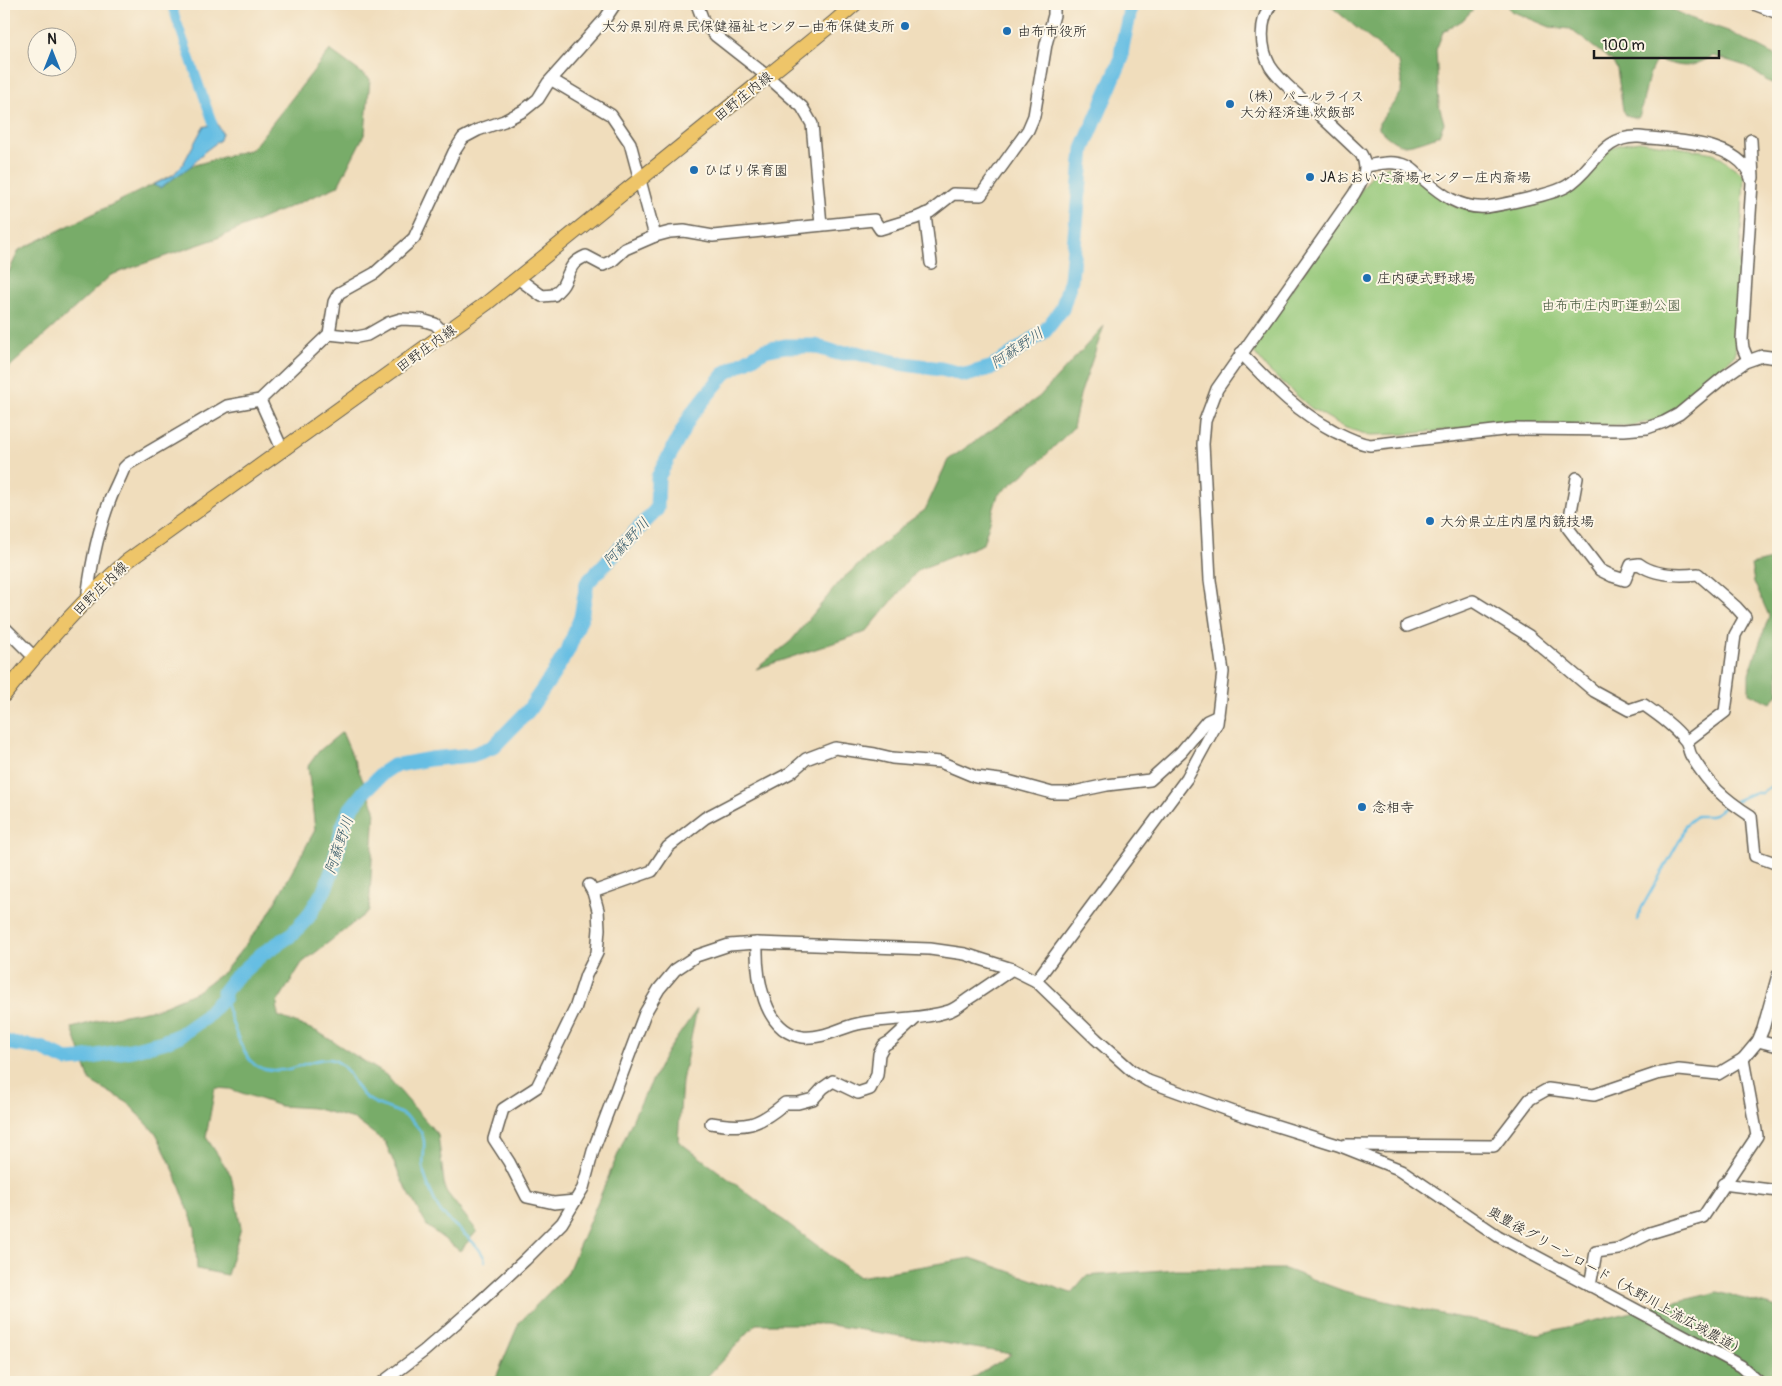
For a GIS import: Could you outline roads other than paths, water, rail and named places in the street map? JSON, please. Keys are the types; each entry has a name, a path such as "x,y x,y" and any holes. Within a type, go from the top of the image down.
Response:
{"main road":[{"name":"田野庄内線","path":"4,695 34,657 92,593 126,562 445,334 519,278 854,4"}],"street":[{"path":"92,593 88,591 90,574 103,521 124,468 226,406 260,400 329,334 334,302 339,293 375,272 414,238 454,152 463,138 478,130 504,121 523,111 538,99 615,4"},
{"path":"697,4 704,23 716,36 767,76 802,107 812,124 821,225"},
{"path":"519,278 542,296 554,295 564,285 569,268 578,260 586,256 603,265 612,261 626,249 655,236 670,232 684,231 713,236 874,220 880,229 926,214 953,194 981,196 1028,130 1034,116 1046,44 1054,15 1054,4"},
{"path":"1036,981 1186,778 1217,723 1224,672 1210,580 1203,444 1205,421 1217,389 1364,177 1366,166 1361,154 1284,82 1270,66 1264,50 1262,25 1265,14 1271,4"},
{"path":"1754,4 1778,12"},
{"path":"552,80 611,115 630,143 655,236"},
{"path":"1366,166 1394,163 1406,166 1447,198 1465,205 1483,207 1562,188 1576,179 1610,143 1633,137 1712,146 1722,150 1731,154 1744,166 1751,176 1752,187"},
{"path":"1748,360 1742,348 1742,340 1752,187 1751,140"},
{"path":"926,214 931,262"},
{"path":"329,334 357,337 367,336 388,323 401,319 422,320 435,324 445,334"},
{"path":"1241,353 1280,394 1297,408 1345,437 1370,445 1512,429 1624,430 1647,428 1679,414 1725,376 1748,360 1762,356 1778,358"},
{"path":"260,400 283,451"},
{"path":"1577,478 1568,528 1600,570 1625,580 1631,565 1639,564 1648,571 1685,576 1698,574 1745,617 1735,634 1725,712 1687,741"},
{"path":"1408,626 1473,601 1529,636 1594,691 1629,710 1644,705 1667,722 1687,741 1690,755 1711,785 1722,796 1751,816 1756,856 1778,864"},
{"path":"4,626 34,657"},
{"path":"575,1201 554,1204 527,1197 509,1162 494,1139 503,1109 537,1087 564,1034 575,1009 586,975 597,953 600,929 598,910 591,888 652,871 668,847 704,818 790,774 806,759 835,748 892,758 940,762 976,778 1008,781 1052,793 1070,793 1107,785 1150,780 1180,752 1207,721 1218,716"},
{"path":"757,943 756,958 764,1002 784,1030 803,1037 824,1035 861,1023 916,1018 951,1010 1012,969"},
{"name":"奥豊後グリーンロード（大野川上流広域農道）","path":"383,1382 424,1351 472,1309 562,1223 583,1188 593,1151 645,1013 659,989 675,970 696,956 729,945 757,943 930,949 965,954 1012,969 1036,981 1096,1039 1132,1071 1148,1081 1242,1115 1338,1145 1401,1170 1498,1236 1740,1366 1760,1382"},
{"path":"1338,1145 1494,1146 1530,1099 1548,1089 1594,1095 1656,1074 1679,1070 1718,1074 1742,1059 1758,1041 1778,974"},
{"path":"711,1123 730,1126 749,1125 768,1117 785,1103 798,1103 813,1099 833,1081 858,1093 870,1089 877,1075 879,1054 884,1045 916,1018"},
{"path":"1758,1041 1778,1046"},
{"path":"1590,1286 1596,1252 1618,1249 1650,1233 1703,1218 1723,1184 1757,1136 1742,1059"},
{"path":"1723,1184 1778,1191"}],"water":[{"path":"217,123 222,133 220,140 204,152 191,166 160,188 153,185 173,175 183,164 203,127"}],"waterway":[{"path":"171,4 213,124"},
{"name":"阿蘇野川","path":"4,1042 41,1048 67,1060 80,1059 163,1042 180,1035 204,1018 224,997 224,992 233,980 262,954 291,935 308,917 325,889 333,869 343,826 350,810 384,772 393,766 430,759 472,755 493,747 528,711 568,650 581,617 587,583 657,509 658,477 691,415 725,373 765,350 785,346 815,346 837,353 857,353 898,363 941,369 966,375 993,367 1045,331 1062,309 1071,279 1083,149 1121,60 1130,4"},
{"path":"1735,801 1753,793 1762,793 1778,781"},
{"path":"1637,920 1642,907 1681,838 1685,825 1697,816 1711,816 1728,805"},
{"path":"224,997 245,1053 258,1067 281,1070 319,1060 329,1059 335,1061 341,1064 364,1096 401,1114 414,1123 423,1136 424,1173 438,1208 472,1241 483,1254 485,1261"}],"place":[{"name":"大分県別府県民保健福祉センター由布保健支所","path":"905,26"},
{"name":"由布市役所","path":"1007,31"},
{"name":"（株）パールライス 大分経済連 炊飯部","path":"1230,104"},
{"name":"ひばり保育園","path":"694,170"},
{"name":"JAおおいた斎場センター庄内斎場","path":"1310,177"},
{"name":"庄内硬式野球場","path":"1367,278"},
{"name":"大分県立庄内屋内競技場","path":"1430,521"},
{"name":"念相寺","path":"1362,807"}],"park label":[{"name":"由布市庄内町運動公園","path":"1611,305"}]}
